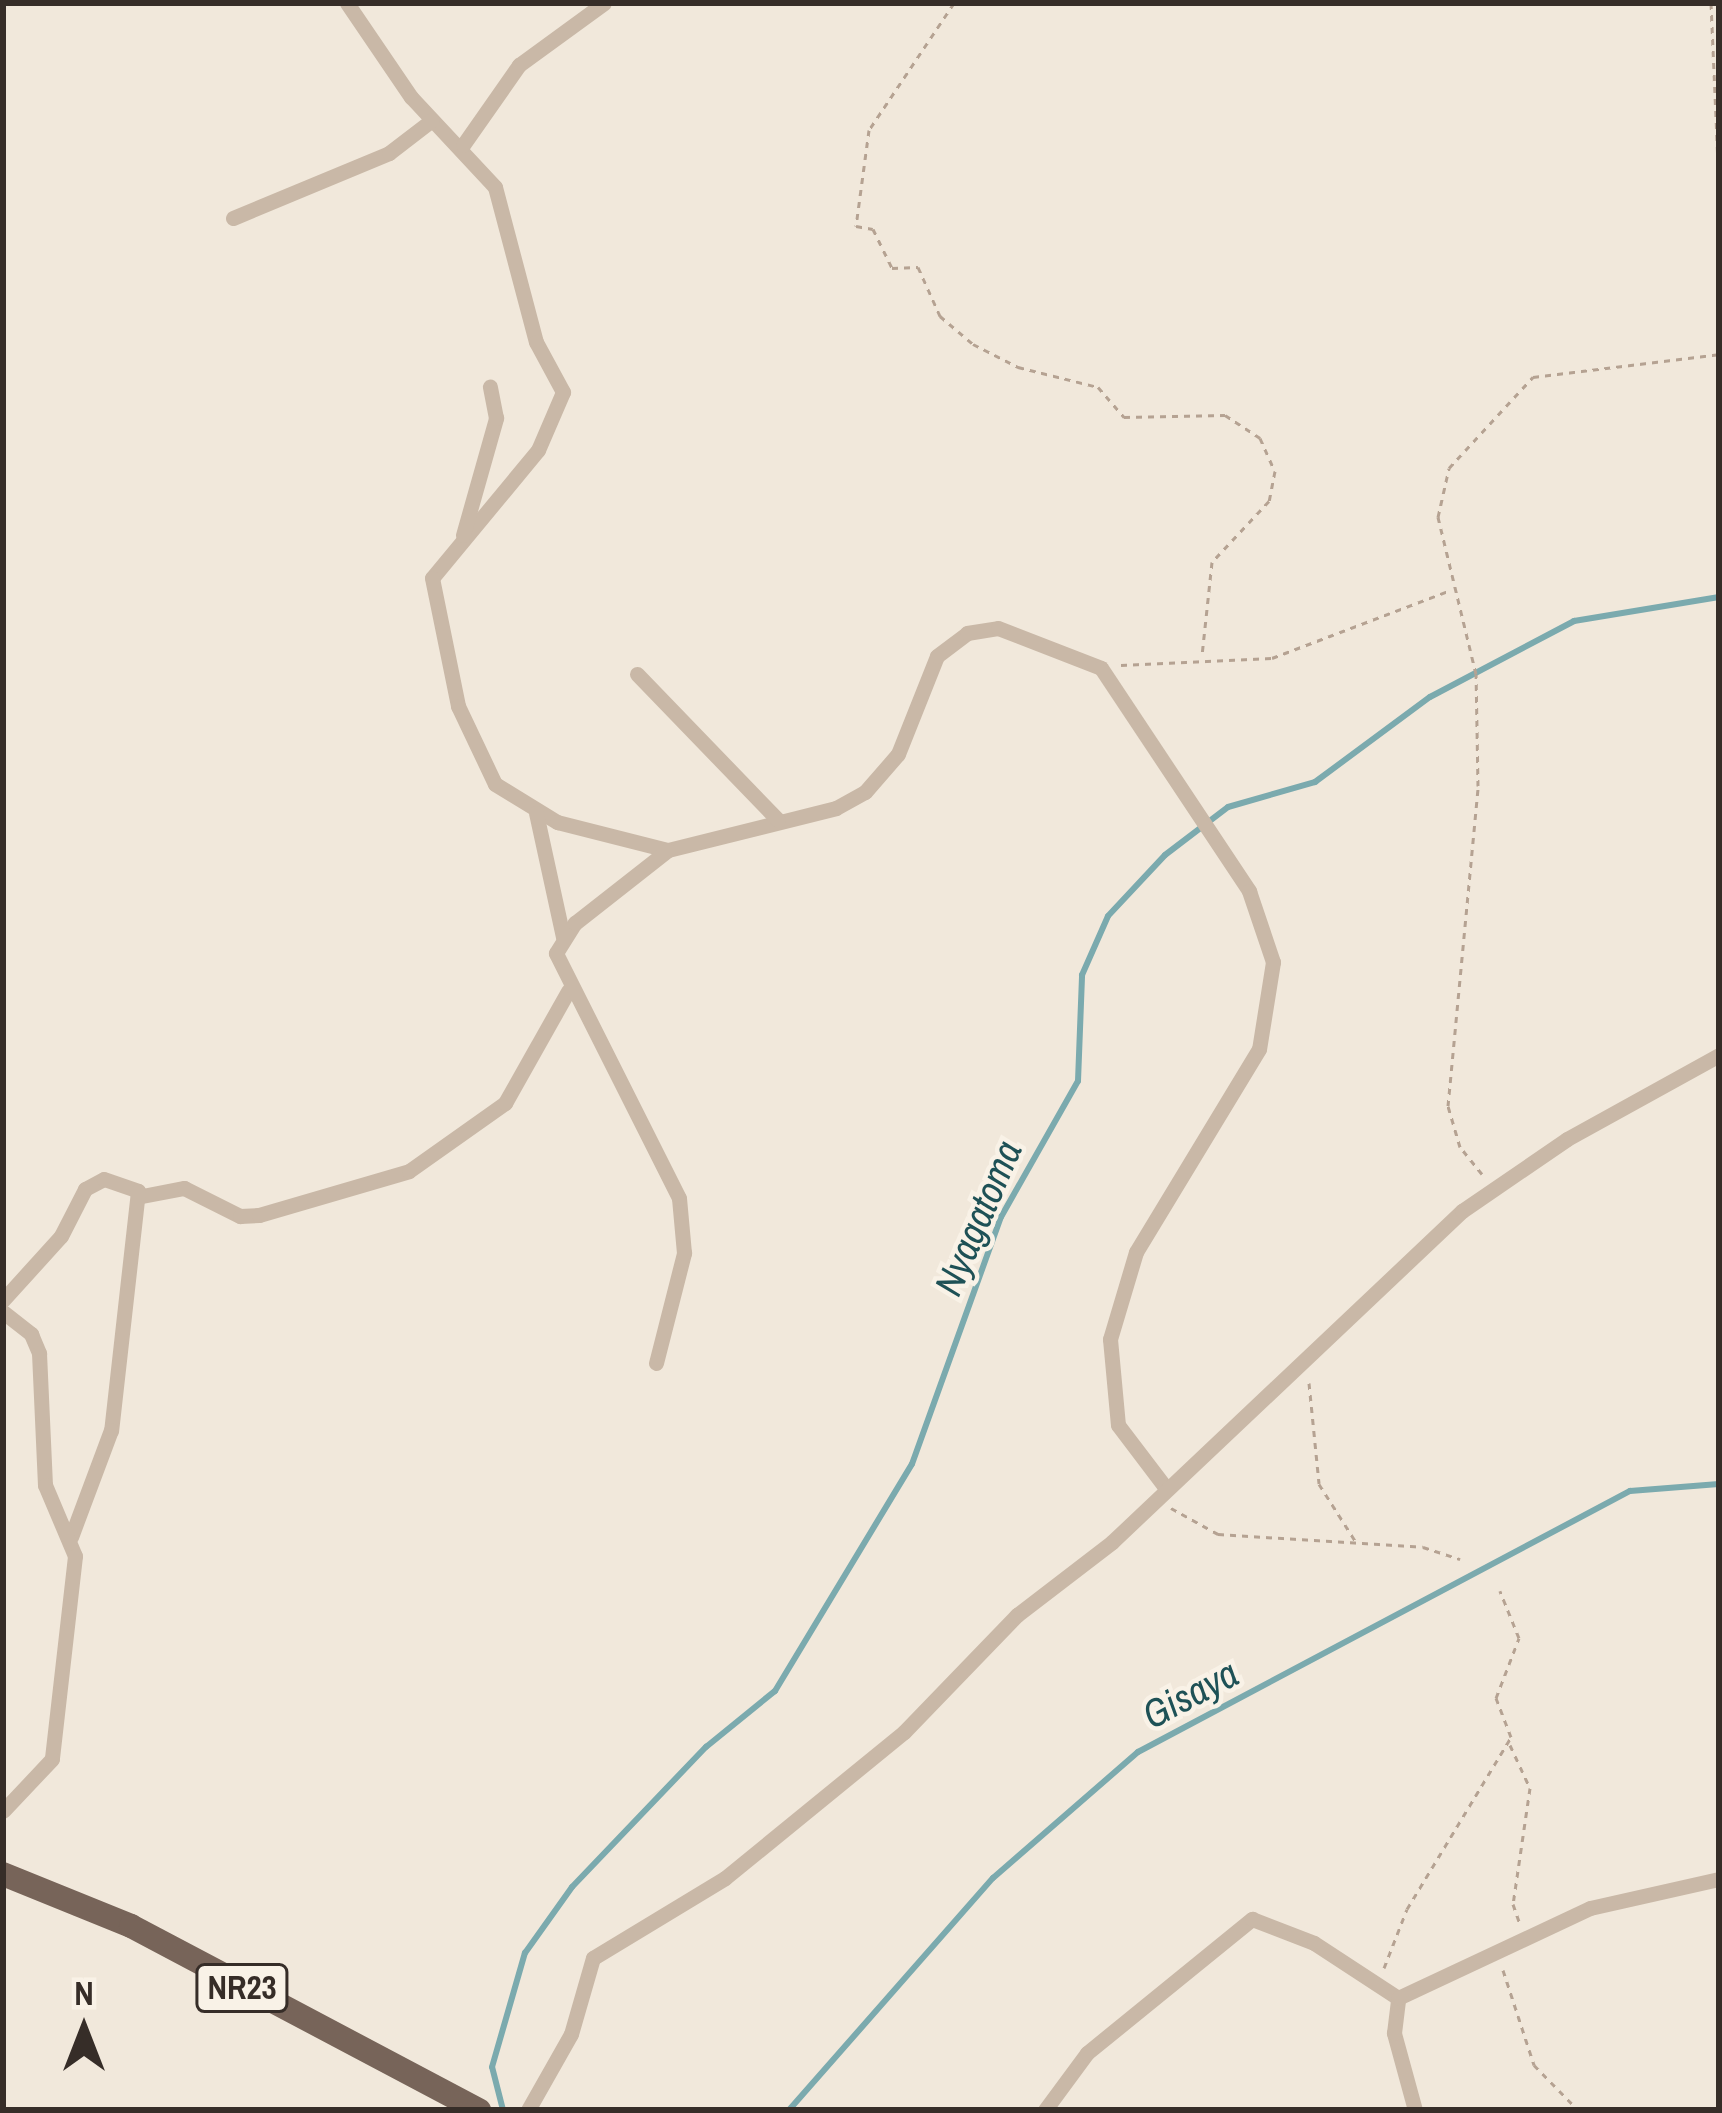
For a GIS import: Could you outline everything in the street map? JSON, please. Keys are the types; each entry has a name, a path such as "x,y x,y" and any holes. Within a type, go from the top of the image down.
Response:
{"main road":[{"name":"NR23","path":"3,1874 131,1926 479,2110"}],"street":[{"path":"347,3 432,120 463,145 506,206 531,329 564,402 511,489 462,537 433,578 446,662 495,784 536,813 668,850"},
{"path":"463,145 518,65 604,3"},
{"path":"232,218 389,153 432,120"},
{"path":"462,537 496,418 490,387"},
{"path":"563,937 668,850 866,792 898,754 937,656 967,633 1015,632 1101,668 1229,857 1266,925 1273,962 1250,1072 1136,1252 1113,1320 1108,1363 1118,1425 1161,1493"},
{"path":"637,674 778,820"},
{"path":"536,813 563,937 556,962 568,991 633,1094 680,1198 684,1253 656,1363"},
{"path":"3,1300 62,1236 85,1190 116,1180 142,1196 184,1188 240,1216 259,1215 409,1171 505,1103 568,991"},
{"path":"528,2110 571,2034 593,1958 724,1878 904,1732 1017,1616 1161,1493 1494,1190 1719,1055"},
{"path":"3,1810 52,1759 71,1537 111,1430 142,1196"},
{"path":"3,1312 32,1334 38,1353 45,1485 71,1537"},
{"path":"1398,1998 1655,1887 1719,1879"},
{"path":"1045,2110 1087,2054 1241,1922 1271,1921 1379,1981 1398,1998"},
{"path":"1398,1998 1394,2033 1415,2110"}],"path":[{"path":"953,3 868,130 856,226 874,229 892,268 918,267 940,316 973,344 1018,368 1098,387 1124,417 1226,415 1260,438 1275,471 1269,501 1212,562 1202,656"},
{"path":"1711,3 1719,186"},
{"path":"1494,1190 1460,1148 1448,1106 1478,786 1476,674 1451,590 1438,518 1449,468 1499,404 1533,377 1719,354"},
{"path":"1101,668 1202,656 1272,658 1451,590"},
{"path":"1306,1358 1319,1484 1356,1542"},
{"path":"1161,1493 1218,1534 1356,1542 1460,1559"},
{"path":"1500,1591 1519,1638 1496,1698 1509,1743 1530,1788 1513,1904 1535,1937"},
{"path":"1379,1981 1407,1910 1509,1743"},
{"path":"1498,1957 1534,2066 1578,2110"}],"waterway":[{"name":"Nyagatoma","path":"503,2110 492,2067 525,1953 572,1887 706,1747 775,1691 912,1464 1001,1217 1078,1081 1082,975 1108,916 1165,855 1228,807 1315,782 1430,697 1574,621 1719,597"},
{"name":"Gisaya","path":"789,2110 993,1878 1138,1752 1630,1491 1719,1484"}]}
